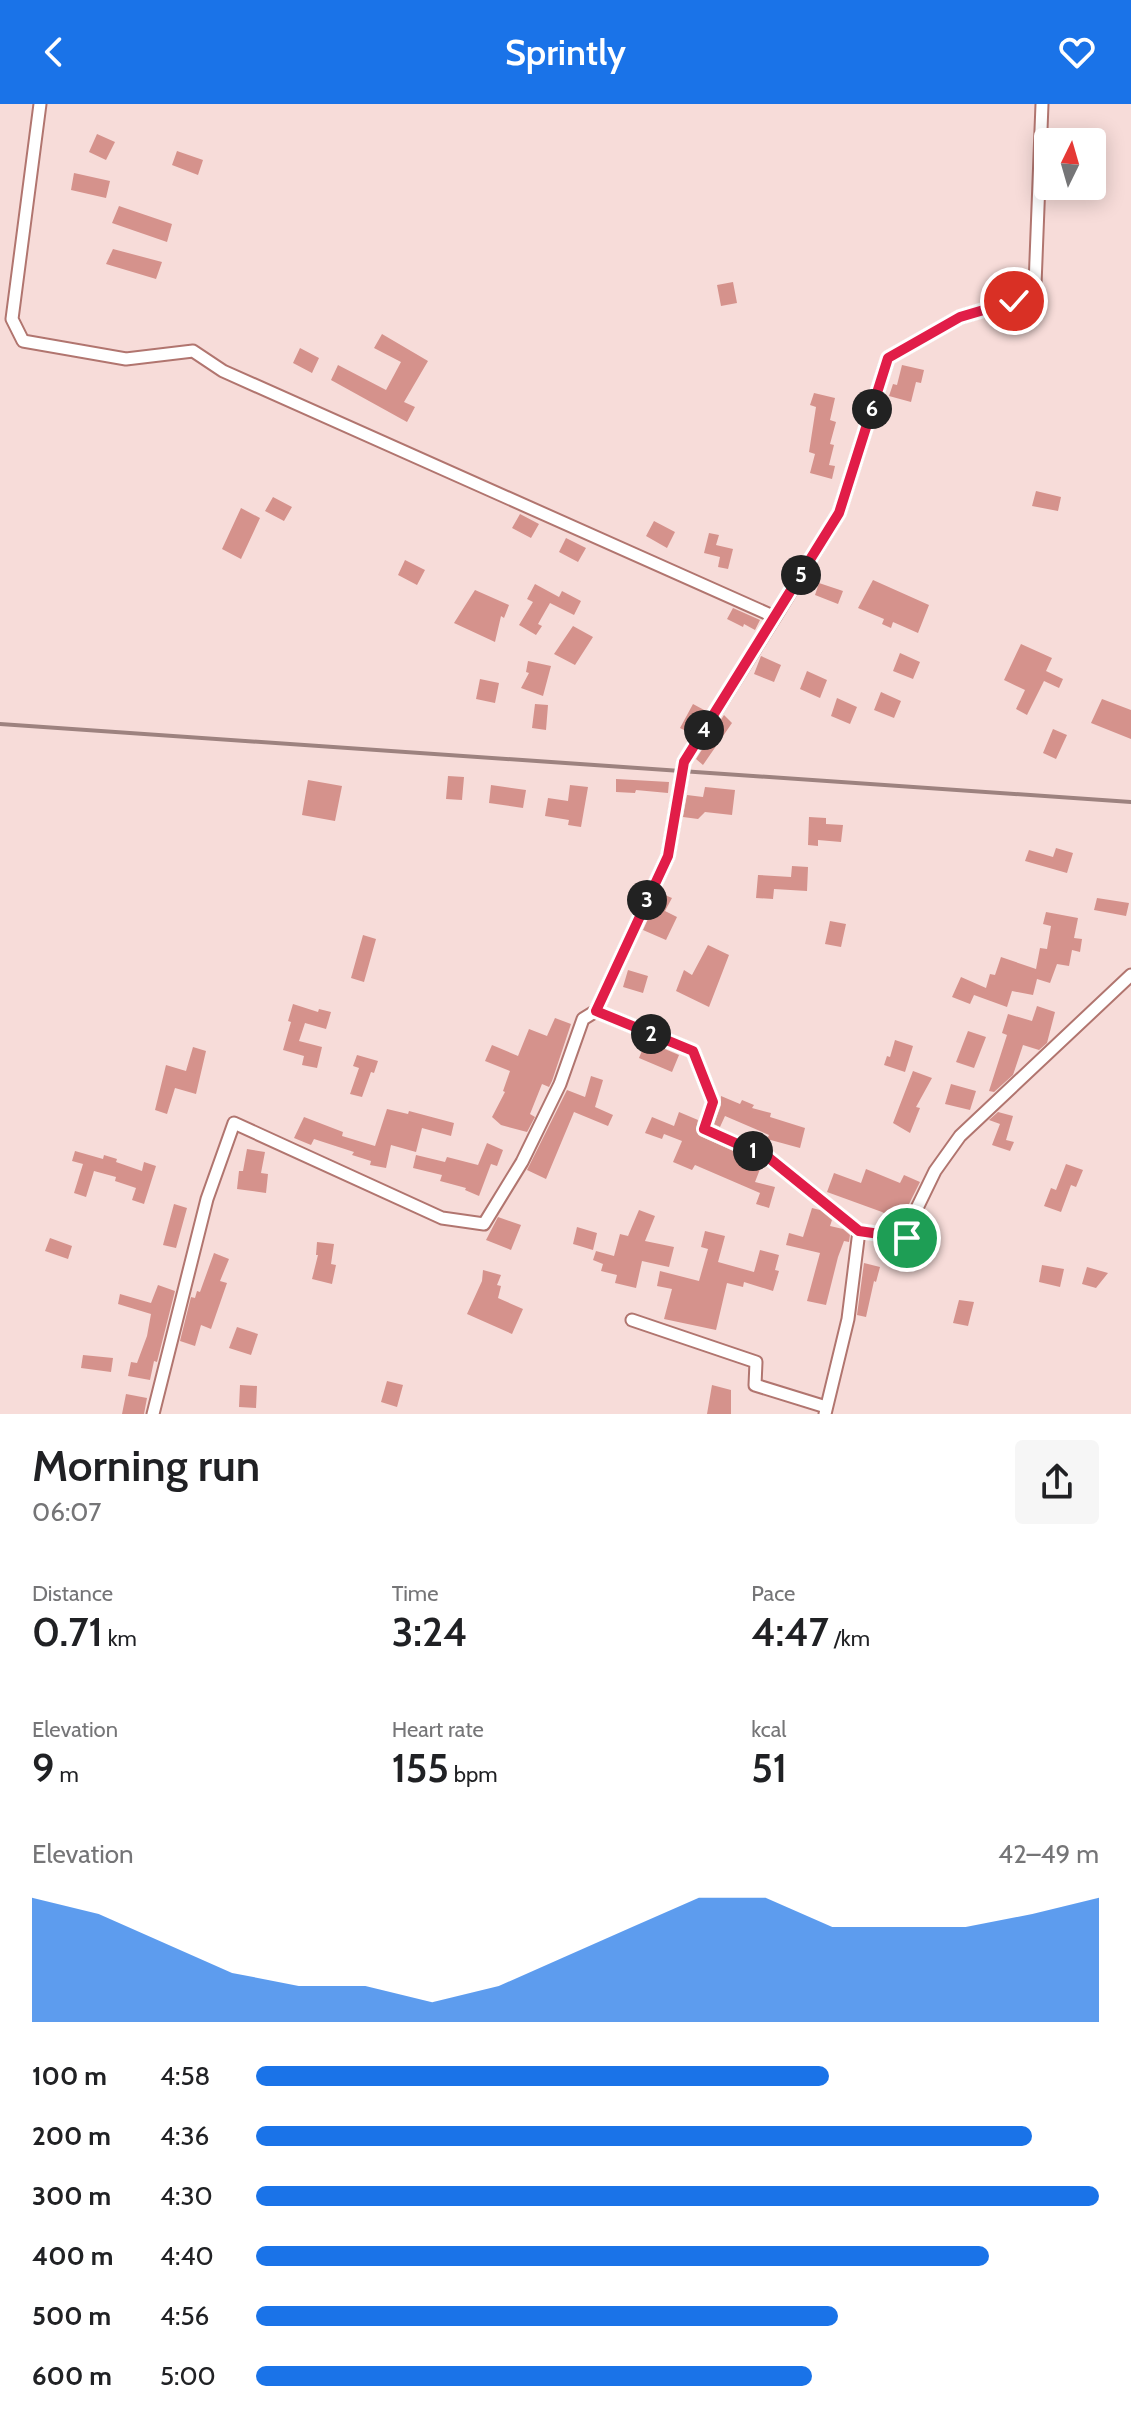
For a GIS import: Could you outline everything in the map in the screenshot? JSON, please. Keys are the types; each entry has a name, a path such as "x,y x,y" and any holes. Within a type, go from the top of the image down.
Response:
{"street":[{"path":"40,104 12,319 23,341 126,359 193,351 223,371 775,617"},
{"path":"153,1414 207,1199 234,1123 442,1218 484,1224 522,1162 560,1084 583,1019 596,1011 668,856 684,762 839,513 888,358 960,317 1014,301 1035,285 1042,104"},
{"path":"596,1011 693,1051 713,1102 704,1129 769,1158 859,1231 907,1238 935,1171 960,1136 1131,975"},
{"path":"632,1320 756,1362 755,1385 825,1411 848,1319 859,1231"}],"building":[{"path":"97,134 115,142 106,160 89,152"},
{"path":"177,151 203,160 198,175 172,165"},
{"path":"74,173 110,181 106,198 71,190"},
{"path":"119,206 172,224 167,242 112,223"},
{"path":"113,249 162,262 156,279 106,264"},
{"path":"733,282 737,303 721,306 717,285"},
{"path":"382,334 428,361 404,402 415,407 407,422 331,380 338,365 386,390 401,362 374,348"},
{"path":"300,348 319,358 312,373 293,363"},
{"path":"902,365 924,370 921,383 916,382 911,402 889,396 893,384 897,385"},
{"path":"814,393 835,398 830,420 836,422 830,444 834,445 829,465 835,466 832,479 810,473 815,454 809,452 816,407 810,405"},
{"path":"1036,491 1061,497 1058,511 1032,506"},
{"path":"273,497 292,507 284,521 265,511"},
{"path":"241,508 260,518 241,559 222,549"},
{"path":"520,514 539,524 531,538 512,528"},
{"path":"654,521 675,532 667,548 646,536"},
{"path":"709,533 719,535 716,545 733,549 728,569 718,567 720,557 704,553"},
{"path":"566,538 586,548 578,562 559,552"},
{"path":"405,560 425,570 417,585 398,575"},
{"path":"873,580 929,605 918,633 893,622 891,628 882,624 884,619 858,608"},
{"path":"819,583 843,591 838,604 815,595"},
{"path":"535,584 559,597 562,591 581,601 574,615 550,603 538,624 542,626 536,635 519,625 533,602 527,599"},
{"path":"475,590 509,605 504,618 501,616 495,642 454,623"},
{"path":"733,608 760,620 755,630 727,619"},
{"path":"573,626 593,637 575,665 554,654"},
{"path":"1021,644 1052,658 1046,671 1063,679 1059,688 1044,681 1027,715 1016,709 1025,690 1004,680"},
{"path":"900,653 920,662 913,679 893,671"},
{"path":"761,656 781,665 774,682 754,674"},
{"path":"528,661 551,666 543,696 521,688 529,673 526,672"},
{"path":"807,671 827,680 820,698 800,689"},
{"path":"480,679 499,683 495,703 476,699"},
{"path":"881,692 901,701 894,718 874,710"},
{"path":"837,698 857,707 850,724 831,716"},
{"path":"1102,699 1131,710 1131,739 1091,723"},
{"path":"535,704 548,705 546,730 532,728"},
{"path":"693,704 706,711 692,734 680,728"},
{"path":"724,715 732,723 703,765 696,759"},
{"path":"1053,729 1067,735 1056,759 1043,753"},
{"path":"448,776 464,777 462,800 446,799"},
{"path":"616,779 669,782 668,793 616,792"},
{"path":"308,780 342,786 335,821 302,815"},
{"path":"491,785 526,790 523,808 489,803"},
{"path":"570,785 588,787 581,827 568,825 569,820 545,816 548,798 568,801"},
{"path":"705,787 735,790 732,815 705,812 698,819 683,817 687,795 703,797"},
{"path":"809,817 826,818 826,824 843,825 841,842 818,840 818,846 808,845"},
{"path":"1056,848 1073,853 1067,873 1025,861 1029,850 1053,857"},
{"path":"792,866 808,867 807,891 774,889 773,899 756,898 758,875 791,877"},
{"path":"660,893 672,898 665,911 677,917 666,940 643,930"},
{"path":"1097,898 1129,903 1126,916 1094,910"},
{"path":"1046,912 1078,918 1074,938 1082,939 1080,952 1072,950 1069,966 1057,964 1050,983 1037,979 1033,995 1012,991 1007,1007 974,995 970,1004 952,997 961,977 986,988 990,974 995,975 1001,957 1036,969 1040,948 1047,949 1051,926 1043,924"},
{"path":"830,921 846,924 841,947 825,944"},
{"path":"363,935 376,939 364,982 351,978"},
{"path":"708,945 729,955 709,1007 676,991 684,970 692,975"},
{"path":"628,970 648,976 643,993 623,987"},
{"path":"293,1004 318,1012 319,1009 331,1012 326,1029 305,1023 299,1041 322,1047 317,1068 302,1065 304,1056 283,1050"},
{"path":"1037,1006 1055,1012 1047,1043 1039,1050 1023,1045 1013,1075 994,1092 989,1091 1007,1035 1002,1033 1008,1014 1032,1021"},
{"path":"555,1018 571,1024 552,1081 549,1087 542,1084 530,1114 535,1117 527,1132 501,1125 492,1117 505,1092 510,1071 485,1061 492,1045 518,1056 529,1029 547,1036"},
{"path":"968,1031 986,1037 974,1068 956,1062"},
{"path":"895,1040 913,1046 905,1072 884,1065"},
{"path":"646,1041 679,1055 672,1072 639,1058"},
{"path":"193,1047 206,1051 196,1094 175,1088 167,1114 155,1110 166,1065 186,1071"},
{"path":"357,1055 378,1061 362,1097 350,1094 359,1068 353,1066"},
{"path":"913,1071 932,1078 916,1107 920,1108 910,1133 893,1123"},
{"path":"591,1076 603,1080 595,1107 613,1115 608,1126 574,1112 546,1179 527,1170 567,1090 585,1097"},
{"path":"951,1084 976,1091 970,1110 945,1104"},
{"path":"721,1096 740,1104 742,1100 754,1105 752,1108 771,1113 770,1117 805,1128 800,1148 767,1139 769,1135 725,1116 720,1127 714,1124"},
{"path":"387,1109 408,1114 409,1111 454,1123 451,1136 422,1128 416,1152 391,1145 386,1168 370,1165 371,1161 352,1155 354,1152 314,1139 311,1145 294,1138 304,1117 343,1132 342,1136 375,1146"},
{"path":"679,1112 698,1120 696,1130 700,1136 762,1164 755,1182 775,1187 769,1208 756,1204 760,1193 695,1165 692,1170 673,1162 682,1141 664,1134 662,1139 645,1133 652,1117 674,1126"},
{"path":"998,1112 1013,1116 1006,1140 1014,1142 1010,1151 992,1145 1000,1124 989,1120"},
{"path":"487,1143 503,1150 497,1166 491,1164 479,1196 466,1188 440,1181 442,1175 413,1168 416,1155 445,1162 447,1157 478,1165"},
{"path":"247,1149 265,1152 261,1173 268,1174 266,1193 237,1189 239,1171 243,1171"},
{"path":"75,1151 103,1159 104,1155 142,1171 144,1162 156,1166 144,1204 132,1200 136,1188 115,1181 116,1177 94,1171 86,1197 74,1193 83,1164 72,1161"},
{"path":"1066,1164 1083,1170 1076,1187 1071,1185 1061,1212 1044,1206 1051,1188 1056,1190"},
{"path":"866,1169 900,1183 904,1175 920,1182 900,1222 882,1212 827,1192 834,1173 861,1183"},
{"path":"174,1204 187,1208 176,1248 163,1245"},
{"path":"812,1208 820,1210 832,1220 830,1226 843,1229 850,1235 849,1242 844,1241 838,1257 826,1305 807,1301 820,1253 786,1245 789,1233 803,1237"},
{"path":"639,1210 655,1216 645,1241 674,1247 669,1267 642,1261 636,1288 615,1283 617,1275 601,1271 603,1264 593,1260 596,1251 614,1256 620,1234 628,1236"},
{"path":"498,1217 521,1225 511,1250 486,1240"},
{"path":"577,1227 597,1233 593,1250 573,1244"},
{"path":"705,1231 725,1236 718,1262 754,1272 760,1250 779,1255 775,1270 779,1271 773,1291 744,1282 743,1287 727,1283 716,1330 664,1319 672,1289 657,1286 660,1271 699,1281 708,1249 701,1247"},
{"path":"50,1238 72,1246 68,1259 45,1251"},
{"path":"317,1242 334,1244 331,1264 336,1265 332,1284 312,1279 318,1255"},
{"path":"214,1253 229,1259 220,1281 227,1283 211,1329 201,1325 195,1346 180,1341 191,1297 195,1298 197,1291 200,1292"},
{"path":"864,1263 880,1267 866,1317 857,1315"},
{"path":"1042,1265 1064,1269 1060,1287 1039,1282"},
{"path":"1087,1267 1108,1273 1096,1288 1082,1284"},
{"path":"483,1270 501,1275 497,1285 501,1286 498,1298 523,1309 512,1334 467,1314 482,1281"},
{"path":"158,1285 175,1291 157,1362 154,1361 150,1380 128,1376 131,1362 137,1363 151,1314 118,1304 120,1294 151,1303"},
{"path":"959,1300 974,1302 968,1326 953,1323"},
{"path":"237,1327 258,1334 251,1355 229,1348"},
{"path":"83,1355 113,1358 111,1372 81,1368"},
{"path":"387,1381 403,1385 397,1407 381,1402"},
{"path":"240,1385 257,1386 256,1408 239,1407"},
{"path":"712,1385 731,1390 731,1414 707,1414"},
{"path":"126,1394 147,1398 144,1414 122,1414"}],"railway":[{"path":"0,724 1131,802"}],"route":[{"path":"907,1238 859,1231 769,1158 704,1129 713,1102 693,1051 596,1011 668,856 684,762 839,513 888,358 960,317 1014,301"}]}
